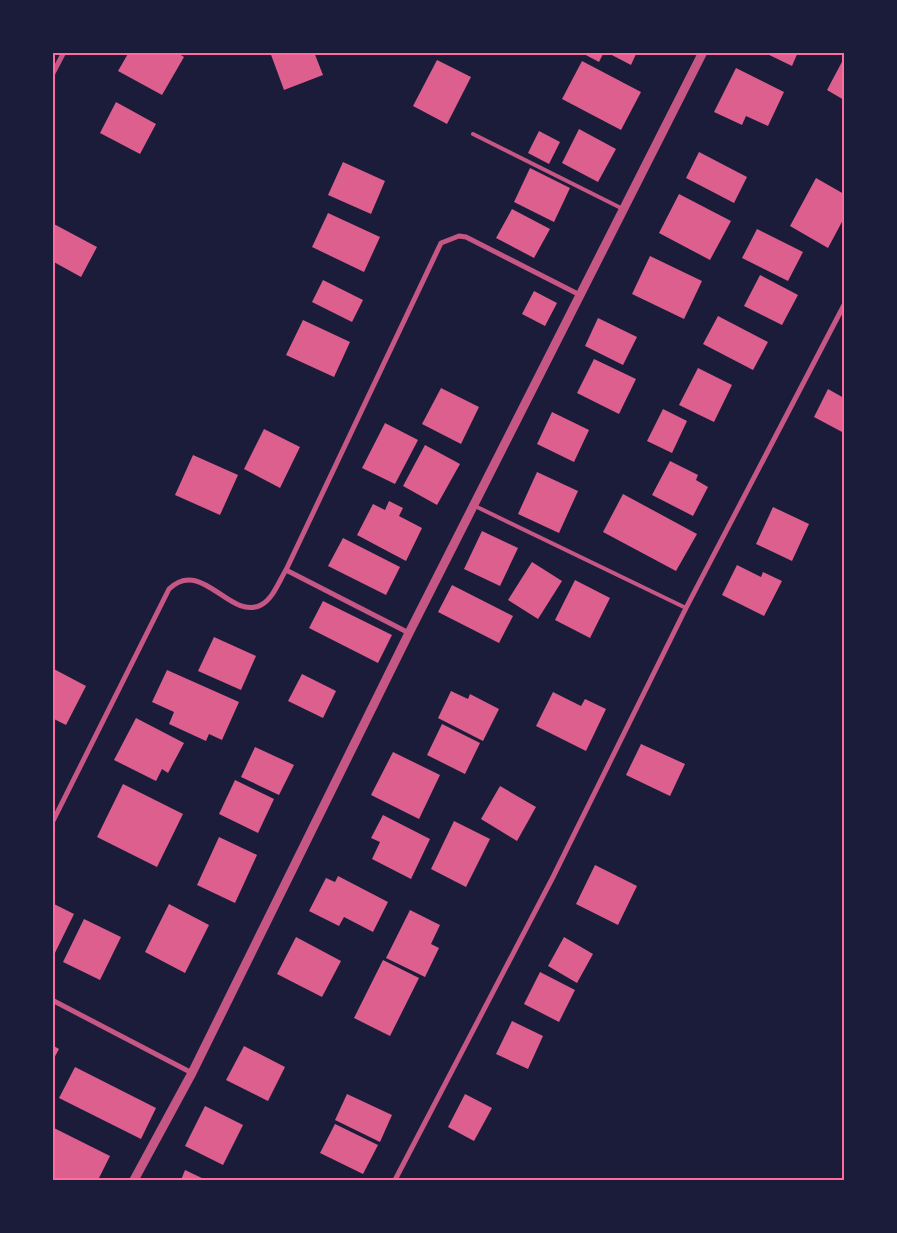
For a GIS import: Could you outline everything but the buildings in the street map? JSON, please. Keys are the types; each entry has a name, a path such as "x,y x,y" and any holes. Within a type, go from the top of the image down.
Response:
{"street":[{"path":"52,75 64,52"},
{"path":"134,1180 192,1073 410,633 703,52"},
{"path":"52,823 169,589 177,582 193,579 237,603 253,608 269,598 286,570 441,243 459,236 466,237 580,295"},
{"path":"395,1180 553,877 686,608 844,305"},
{"path":"286,570 410,633"},
{"path":"52,1000 192,1073"}],"lane":[{"path":"473,134 624,210"},
{"path":"475,506 686,608"}]}
